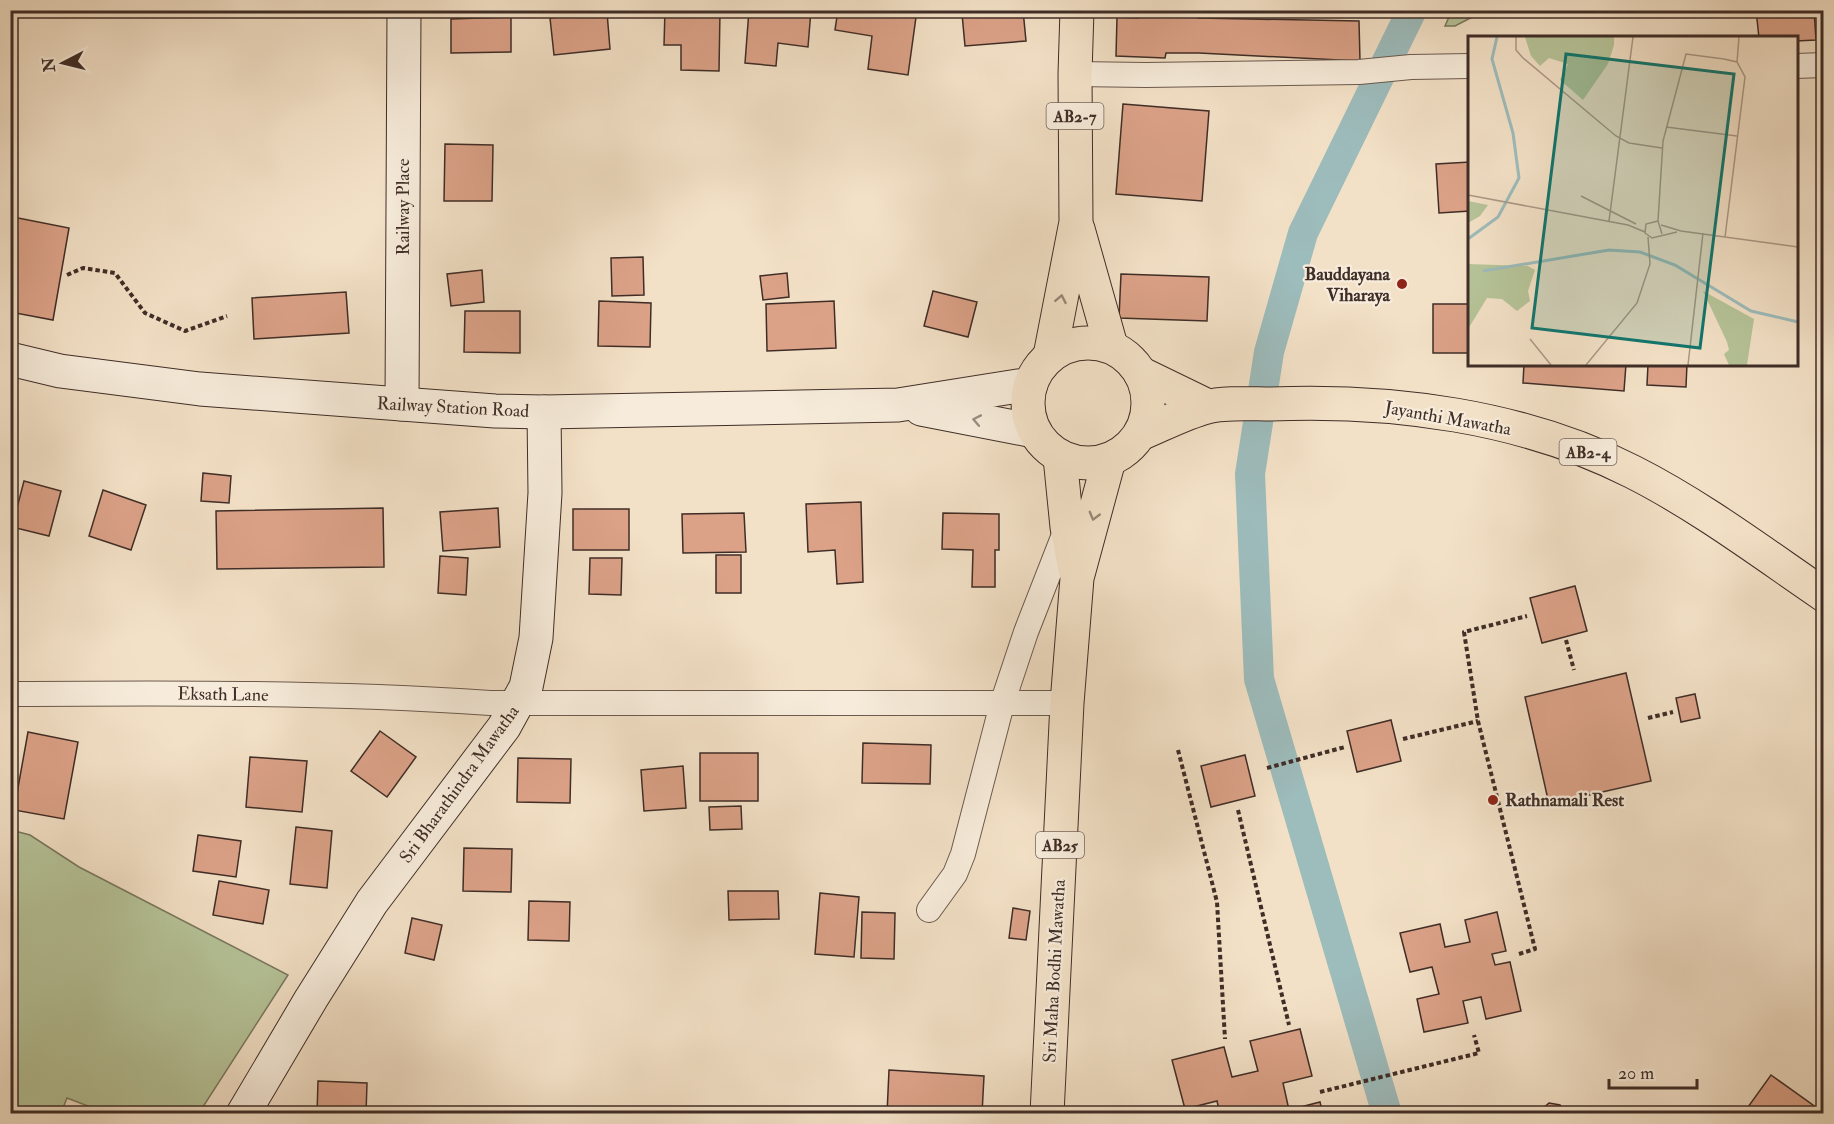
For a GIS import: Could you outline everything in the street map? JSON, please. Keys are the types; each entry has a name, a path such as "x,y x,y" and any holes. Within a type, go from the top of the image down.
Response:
{"main road":[{"name":"Railway Place","path":"402,404 404,10"},
{"name":"AB2-7","path":"1050,356 1076,222 1077,10"},
{"name":"AB2-7","path":"1076,222 1111,346"},
{"path":"1079,343 1111,346 1122,353 1140,373 1146,387 1148,403 1146,420 1140,434 1126,449 1109,460 1084,464 1060,457 1045,446 1034,431 1028,407 1031,384 1038,368 1050,356 1063,347 1079,343"},
{"name":"Railway Station Road","path":"10,359 60,371 200,389 495,411 898,405 1031,384"},
{"name":"Jayanthi Mawatha","path":"1140,373 1209,406"},
{"name":"Jayanthi Mawatha","path":"1140,434 1209,406 1318,402 1435,411 1476,419 1590,453 1631,471 1684,500 1824,595"},
{"name":"Railway Station Road","path":"898,405 1034,431"},
{"name":"Sri Bharathindra Mawatha","path":"243,1113 372,902 504,727 526,687 536,638 545,493 544,412"},
{"name":"Sri Maha Bodhi Mawatha","path":"1060,457 1067,527 1077,578"},
{"name":"Sri Maha Bodhi Mawatha","path":"1047,1113 1067,703 1077,578 1109,460"}],"street":[{"path":"1798,66 1824,65"},
{"path":"1075,74 1359,72 1411,67 1468,66"},
{"path":"929,910 955,874 963,854 1002,704 1026,632 1067,527"},
{"name":"Eksath Lane","path":"10,694 172,693 518,703 1067,703"}],"path":[{"path":"67,275 82,268 116,273 146,314 185,331 227,316"},
{"path":"1519,954 1535,949 1479,721 1464,632 1527,616"},
{"path":"1566,640 1574,670"},
{"path":"1648,717 1673,712"},
{"path":"1403,739 1479,721"},
{"path":"1267,768 1345,747"},
{"path":"1178,750 1217,902 1225,1039"},
{"path":"1238,810 1289,1025"},
{"path":"1320,1092 1479,1053 1474,1035"}],"green space":[{"path":"1452,10 1484,11 1455,26 1445,26"},
{"path":"11,830 30,835 79,867 288,975 199,1113 106,1113 67,1098 61,1113 11,1113"}],"building":[{"path":"665,10 720,11 719,71 681,70 681,45 664,45"},
{"path":"749,10 811,10 808,47 778,43 776,66 745,63"},
{"path":"838,10 876,10 916,17 908,75 868,69 872,36 835,30"},
{"path":"1023,10 1026,41 965,46 962,14"},
{"path":"1138,10 1198,10 1198,18 1359,21 1360,61 1199,53 1166,53 1165,58 1116,56 1117,17 1138,18"},
{"path":"1756,10 1814,10 1816,40 1798,41 1798,36 1759,36"},
{"path":"607,12 610,49 554,55 550,18"},
{"path":"511,17 511,52 451,53 451,19"},
{"path":"1123,104 1209,111 1202,201 1116,194"},
{"path":"445,144 493,145 492,201 444,201"},
{"path":"1468,162 1468,211 1439,213 1436,164"},
{"path":"13,217 69,228 53,320 10,312 10,233"},
{"path":"643,257 644,295 612,296 611,258"},
{"path":"482,270 484,302 451,306 447,274"},
{"path":"787,273 789,297 763,300 760,276"},
{"path":"1121,274 1209,277 1207,321 1119,318"},
{"path":"933,291 977,302 968,337 924,326"},
{"path":"346,292 349,333 254,339 252,298"},
{"path":"599,301 651,303 650,347 598,346"},
{"path":"834,301 836,348 767,351 766,304"},
{"path":"1433,304 1468,304 1468,353 1433,353"},
{"path":"465,311 520,311 520,353 464,352"},
{"path":"1524,366 1626,366 1624,391 1523,383"},
{"path":"1648,366 1687,366 1686,387 1647,385"},
{"path":"203,473 231,476 229,503 201,501"},
{"path":"24,481 61,491 49,536 12,527"},
{"path":"103,490 146,505 131,550 89,536"},
{"path":"861,502 863,582 837,584 835,550 808,552 806,504"},
{"path":"383,508 384,567 217,569 216,511"},
{"path":"498,508 500,547 443,551 440,512"},
{"path":"573,509 629,509 629,550 573,550"},
{"path":"744,513 746,552 683,553 682,514"},
{"path":"943,513 999,514 999,550 995,550 995,587 972,587 973,550 942,549"},
{"path":"716,555 741,555 741,593 716,593"},
{"path":"440,556 468,558 466,595 438,593"},
{"path":"590,558 622,558 621,595 589,594"},
{"path":"1575,586 1587,631 1542,643 1530,598"},
{"path":"1626,673 1651,781 1549,804 1525,697"},
{"path":"1695,694 1700,718 1681,722 1676,698"},
{"path":"1391,720 1401,761 1357,772 1347,731"},
{"path":"380,731 416,757 387,797 351,771"},
{"path":"28,732 78,742 64,819 14,810"},
{"path":"863,743 931,745 930,784 862,783"},
{"path":"700,753 758,753 758,801 700,801"},
{"path":"1245,755 1255,796 1211,807 1201,766"},
{"path":"250,757 307,761 302,812 246,807"},
{"path":"518,758 571,759 570,803 517,802"},
{"path":"683,766 686,808 644,811 641,770"},
{"path":"741,806 742,829 710,830 709,807"},
{"path":"296,827 332,831 327,888 290,884"},
{"path":"198,835 241,841 236,877 193,871"},
{"path":"464,848 512,849 511,892 463,891"},
{"path":"219,881 269,890 263,924 213,915"},
{"path":"728,891 778,891 779,919 729,920"},
{"path":"820,893 859,897 854,957 815,954"},
{"path":"529,901 570,902 569,941 528,940"},
{"path":"1013,908 1030,911 1026,940 1009,938"},
{"path":"862,912 895,913 894,959 861,958"},
{"path":"1497,912 1506,951 1492,954 1495,965 1510,962 1521,1011 1486,1019 1481,997 1463,1001 1468,1023 1424,1032 1417,999 1439,994 1432,967 1410,972 1400,933 1440,924 1445,947 1470,942 1465,920"},
{"path":"412,918 442,925 434,960 405,953"},
{"path":"1300,1029 1312,1076 1283,1083 1289,1110 1320,1102 1323,1114 1220,1114 1217,1101 1185,1109 1172,1060 1224,1047 1232,1077 1258,1071 1250,1041"},
{"path":"889,1070 984,1076 982,1114 887,1114"},
{"path":"1771,1075 1824,1113 1824,1114 1743,1114"},
{"path":"318,1081 367,1083 366,1114 317,1114"},
{"path":"1549,1103 1560,1105 1567,1114 1540,1114"}],"waterway":[{"path":"1387,1114 1259,679 1250,474 1269,352 1303,233 1412,10"}],"place":[{"name":"Bauddayana Viharaya","path":"1402,284"},
{"name":"Rathnamali Rest","path":"1493,800"}]}
